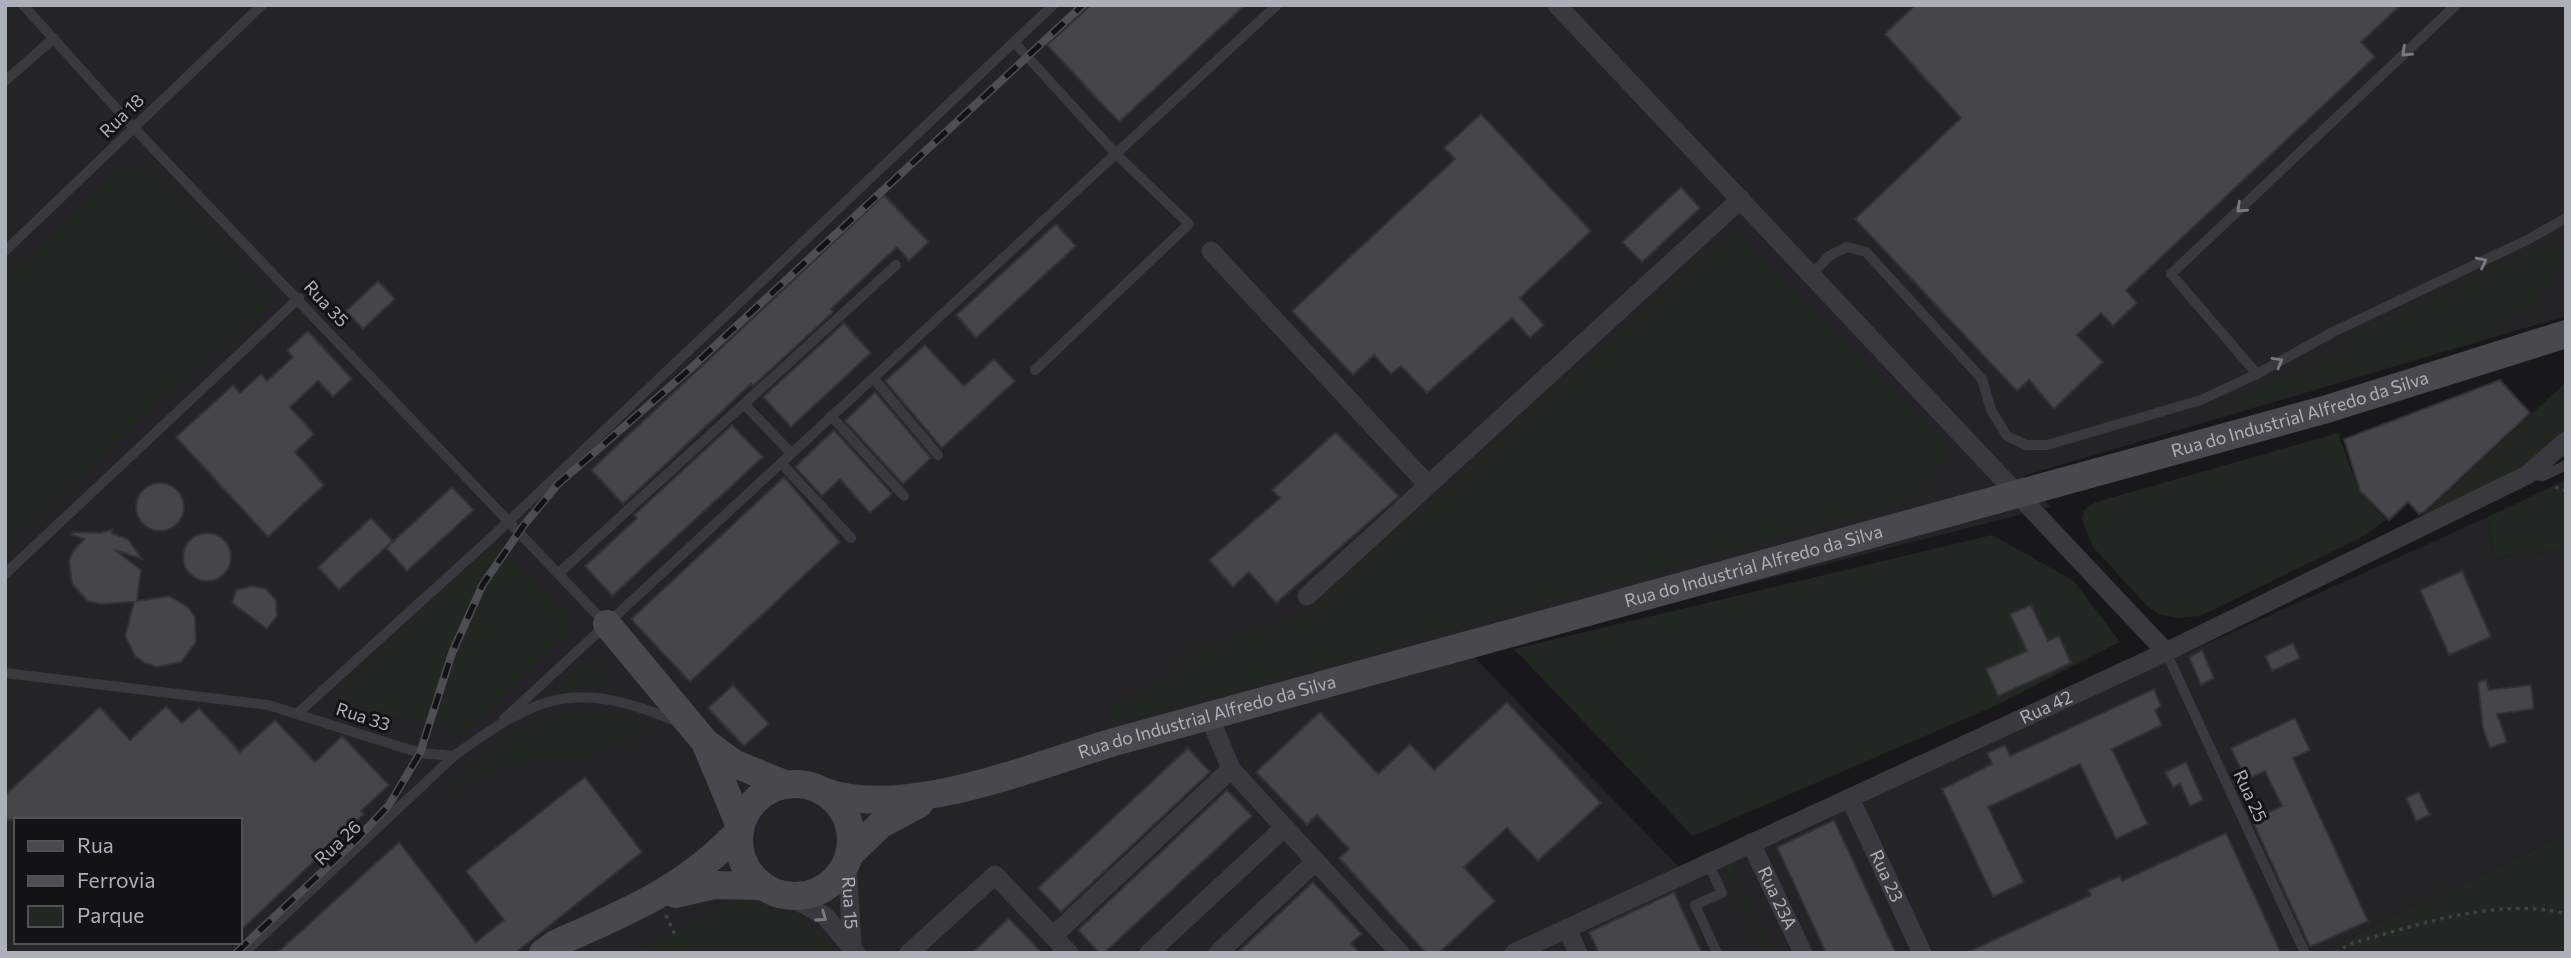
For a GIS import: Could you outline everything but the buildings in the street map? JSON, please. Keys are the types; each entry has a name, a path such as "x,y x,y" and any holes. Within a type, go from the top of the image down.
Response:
{"street":[{"path":"1557,5 2020,493 2166,652"},
{"path":"1307,596 1741,199"},
{"path":"1211,251 1428,485"},
{"name":"Rua do Industrial Alfredo da Silva","path":"824,792 842,798 888,801 940,793 1209,716 2327,409 2566,334"},
{"name":"Rua 42","path":"1514,953 2166,652 2527,475 2566,441"},
{"path":"607,624 698,735 735,764 787,785 806,785 824,792 839,805 848,822 851,838 848,858 832,883 818,892 714,885 658,897"},
{"path":"1209,716 1231,769 1400,953"},
{"path":"698,735 740,828 743,861 752,877 775,890"},
{"path":"1053,936 1231,769"},
{"path":"543,953 557,943 658,897 716,856 740,828 747,811 757,799 787,785"},
{"name":"Rua do Industrial Alfredo da Silva","path":"848,858 880,825 940,793"},
{"name":"Rua 23","path":"1850,798 1922,953"},
{"path":"1149,953 1285,827"},
{"name":"Rua 23A","path":"1751,843 1803,953"},
{"name":"Rua 15","path":"848,858 854,949"},
{"path":"1218,953 1316,861"},
{"path":"909,953 995,875 1069,953"},
{"name":"Rua 15","path":"775,890 825,916 854,949"},
{"path":"1567,928 1578,953"}],"lane":[{"name":"Rua 35","path":"23,5 133,127 299,298 607,624"},
{"name":"Rua 18","path":"5,251 262,5"},
{"path":"298,713 508,519 1053,5"},
{"path":"454,756 504,719 1277,5"},
{"path":"2257,374 2171,274 2456,5"},
{"path":"5,81 54,38"},
{"path":"1014,42 1117,155 1189,224 1035,370"},
{"path":"1812,274 1829,256 1847,247 1866,252 1982,379 1991,410 2007,436 2026,445 2047,445 2201,400 2257,374 2333,332 2519,244 2566,218"},
{"path":"559,573 896,265"},
{"path":"5,574 299,298"},
{"path":"873,378 937,455"},
{"path":"744,404 791,453"},
{"path":"831,416 904,496"},
{"path":"781,463 851,538"},
{"path":"2527,475 2543,476 2566,465"},
{"name":"Rua 25","path":"2166,652 2305,953"},
{"name":"Rua 33","path":"5,673 268,705 420,753 454,756"},
{"path":"504,719 554,701 604,697 636,705 698,735"},
{"name":"Rua 26","path":"244,953 454,756"},
{"path":"1708,863 1722,892 1695,905 1717,953"}],"path":[{"path":"2336,953 2349,944 2449,917 2538,906 2566,914"}],"shaded area":[{"path":"5,5 2566,5 2566,316 2023,476 2051,507 1471,654 1689,877 2490,516 2493,557 2566,550 2566,834 2317,953 5,953"}],"green space":[{"path":"144,165 274,299 5,543 5,279 120,169"},
{"path":"1735,230 1945,443 1947,456 1910,500 1110,725 1116,707 1176,670 1202,646 1298,617"},
{"path":"2546,242 2557,245 2561,255 2534,306 2511,316 2491,335 2470,344 2200,418 2354,344 2350,334"},
{"path":"2566,382 2566,430 2504,482 2411,526"},
{"path":"2338,433 2359,491 2386,520 2359,539 2200,616 2179,618 2161,615 2148,607 2093,547 2082,520 2084,510 2096,502"},
{"path":"2566,480 2566,550 2493,557 2490,516"},
{"path":"1992,535 2074,581 2120,642 1997,705 1693,836 1514,649"},
{"path":"491,538 567,612 570,630 459,735 333,697"},
{"path":"584,662 596,664 607,677 606,685 559,691 557,686"},
{"path":"584,712 623,717 647,732 584,756 544,758 500,769 438,793 504,737 549,716"},
{"path":"2566,834 2566,953 2317,953"},
{"path":"1730,864 1771,953 1765,953 1725,867"},
{"path":"742,894 802,919 832,945 824,948 826,953 628,953 690,927"}],"railway":[{"path":"236,953 357,839 389,805 420,753 452,653 483,584 524,525 558,484 689,370 1083,5"}]}
